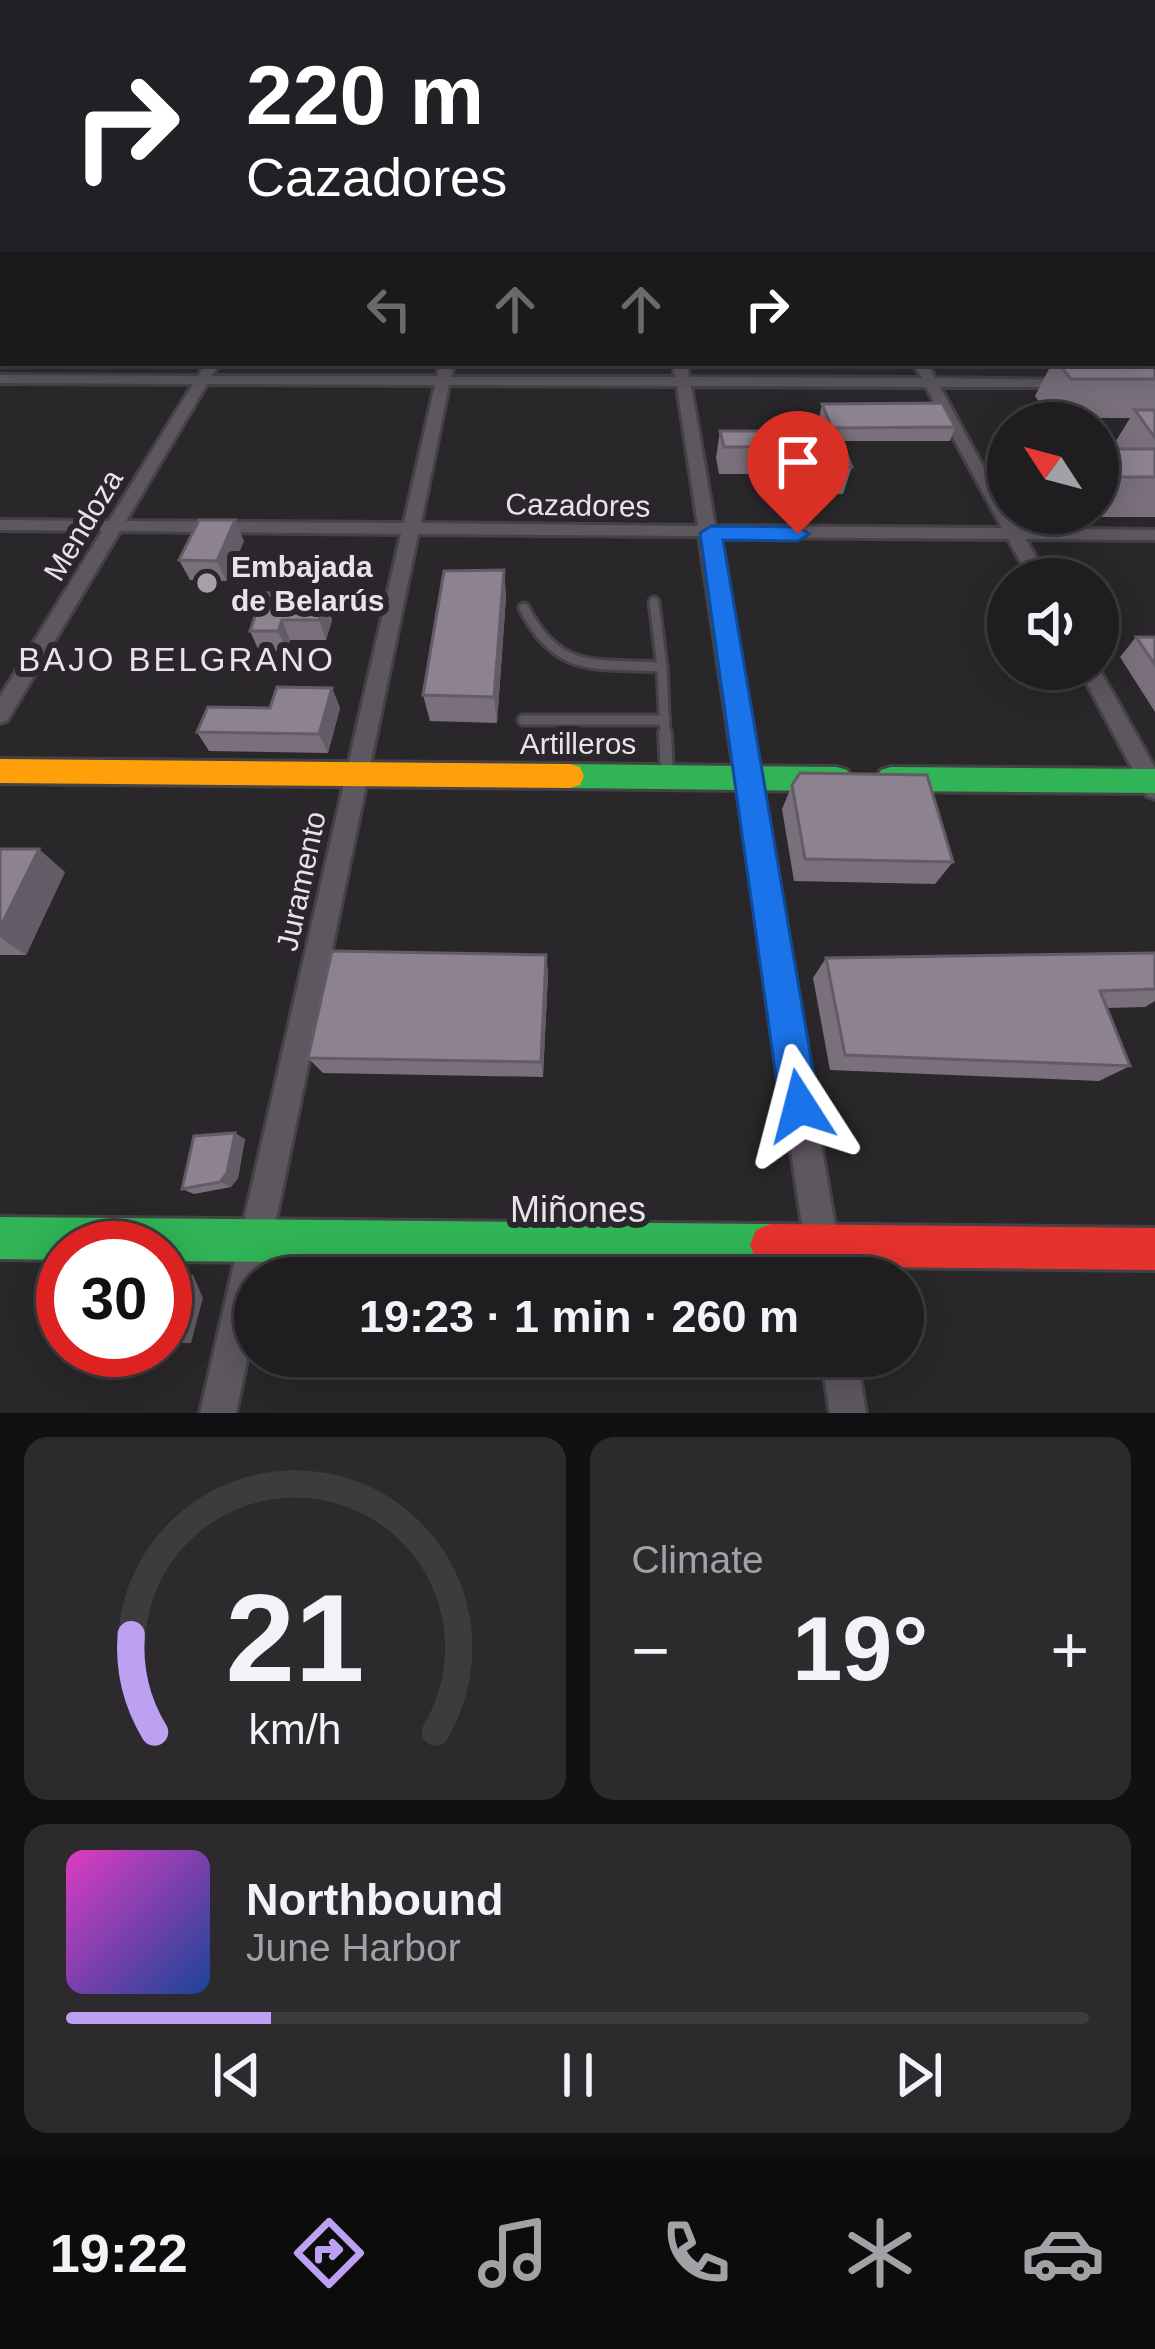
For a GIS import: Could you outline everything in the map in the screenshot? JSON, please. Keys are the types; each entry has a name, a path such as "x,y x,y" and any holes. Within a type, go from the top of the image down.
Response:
{"street":[{"path":"922,366 1028,558"},
{"path":"0,380 208,371 682,373 931,383 1087,383"},
{"name":"Mendoza","path":"0,715 208,371"},
{"name":"Juramento","path":"218,1413 446,372"},
{"path":"682,373 823,1257"},
{"name":"Cazadores","path":"0,525 1155,535"},
{"path":"1101,690 1154,784"},
{"name":"Artilleros","path":"0,771 1154,784"},
{"name":"Miñones","path":"0,1238 1155,1249"},
{"path":"842,1377 848,1413"}],"lane":[{"path":"654,602 667,777"},
{"path":"524,608 535,636 560,659 590,666 662,668"},
{"path":"524,720 665,720"}],"building":[{"path":"1060,366 1155,366 1155,379 1071,379"},
{"path":"942,403 955,427 832,428 822,404"},
{"path":"1135,410 1155,410 1155,438"},
{"path":"720,431 837,431 852,467 776,468 770,447 724,447"},
{"path":"1119,449 1155,449 1155,477 1119,477"},
{"path":"199,520 235,520 217,561 179,560"},
{"path":"504,570 494,697 423,695 444,571"},
{"path":"292,592 290,600 325,599 319,620 282,620 278,631 250,631 263,593"},
{"path":"1136,637 1155,637 1155,665"},
{"path":"277,687 332,688 319,734 197,732 208,707 270,708"},
{"path":"800,773 927,775 953,862 805,859 792,785"},
{"path":"0,849 39,849 0,928"},
{"path":"332,951 546,955 541,1062 308,1058"},
{"path":"1155,953 1155,989 1100,991 1130,1066 845,1055 826,958"},
{"path":"235,1133 227,1173 220,1182 182,1189 194,1136"}],"traffic: fast":[{"path":"570,776 837,779"},
{"path":"891,779 1155,781"},
{"path":"0,1238 771,1245"}],"traffic: slow":[{"path":"0,771 570,776"}],"traffic: jam":[{"path":"771,1245 1155,1249"}],"place":[{"name":"Embajada de Belarús","path":"207,583"}],"district":[{"name":"BAJO BELGRANO","path":"177,659"}],"route":[{"path":"798,534 711,533 800,1106"}]}
